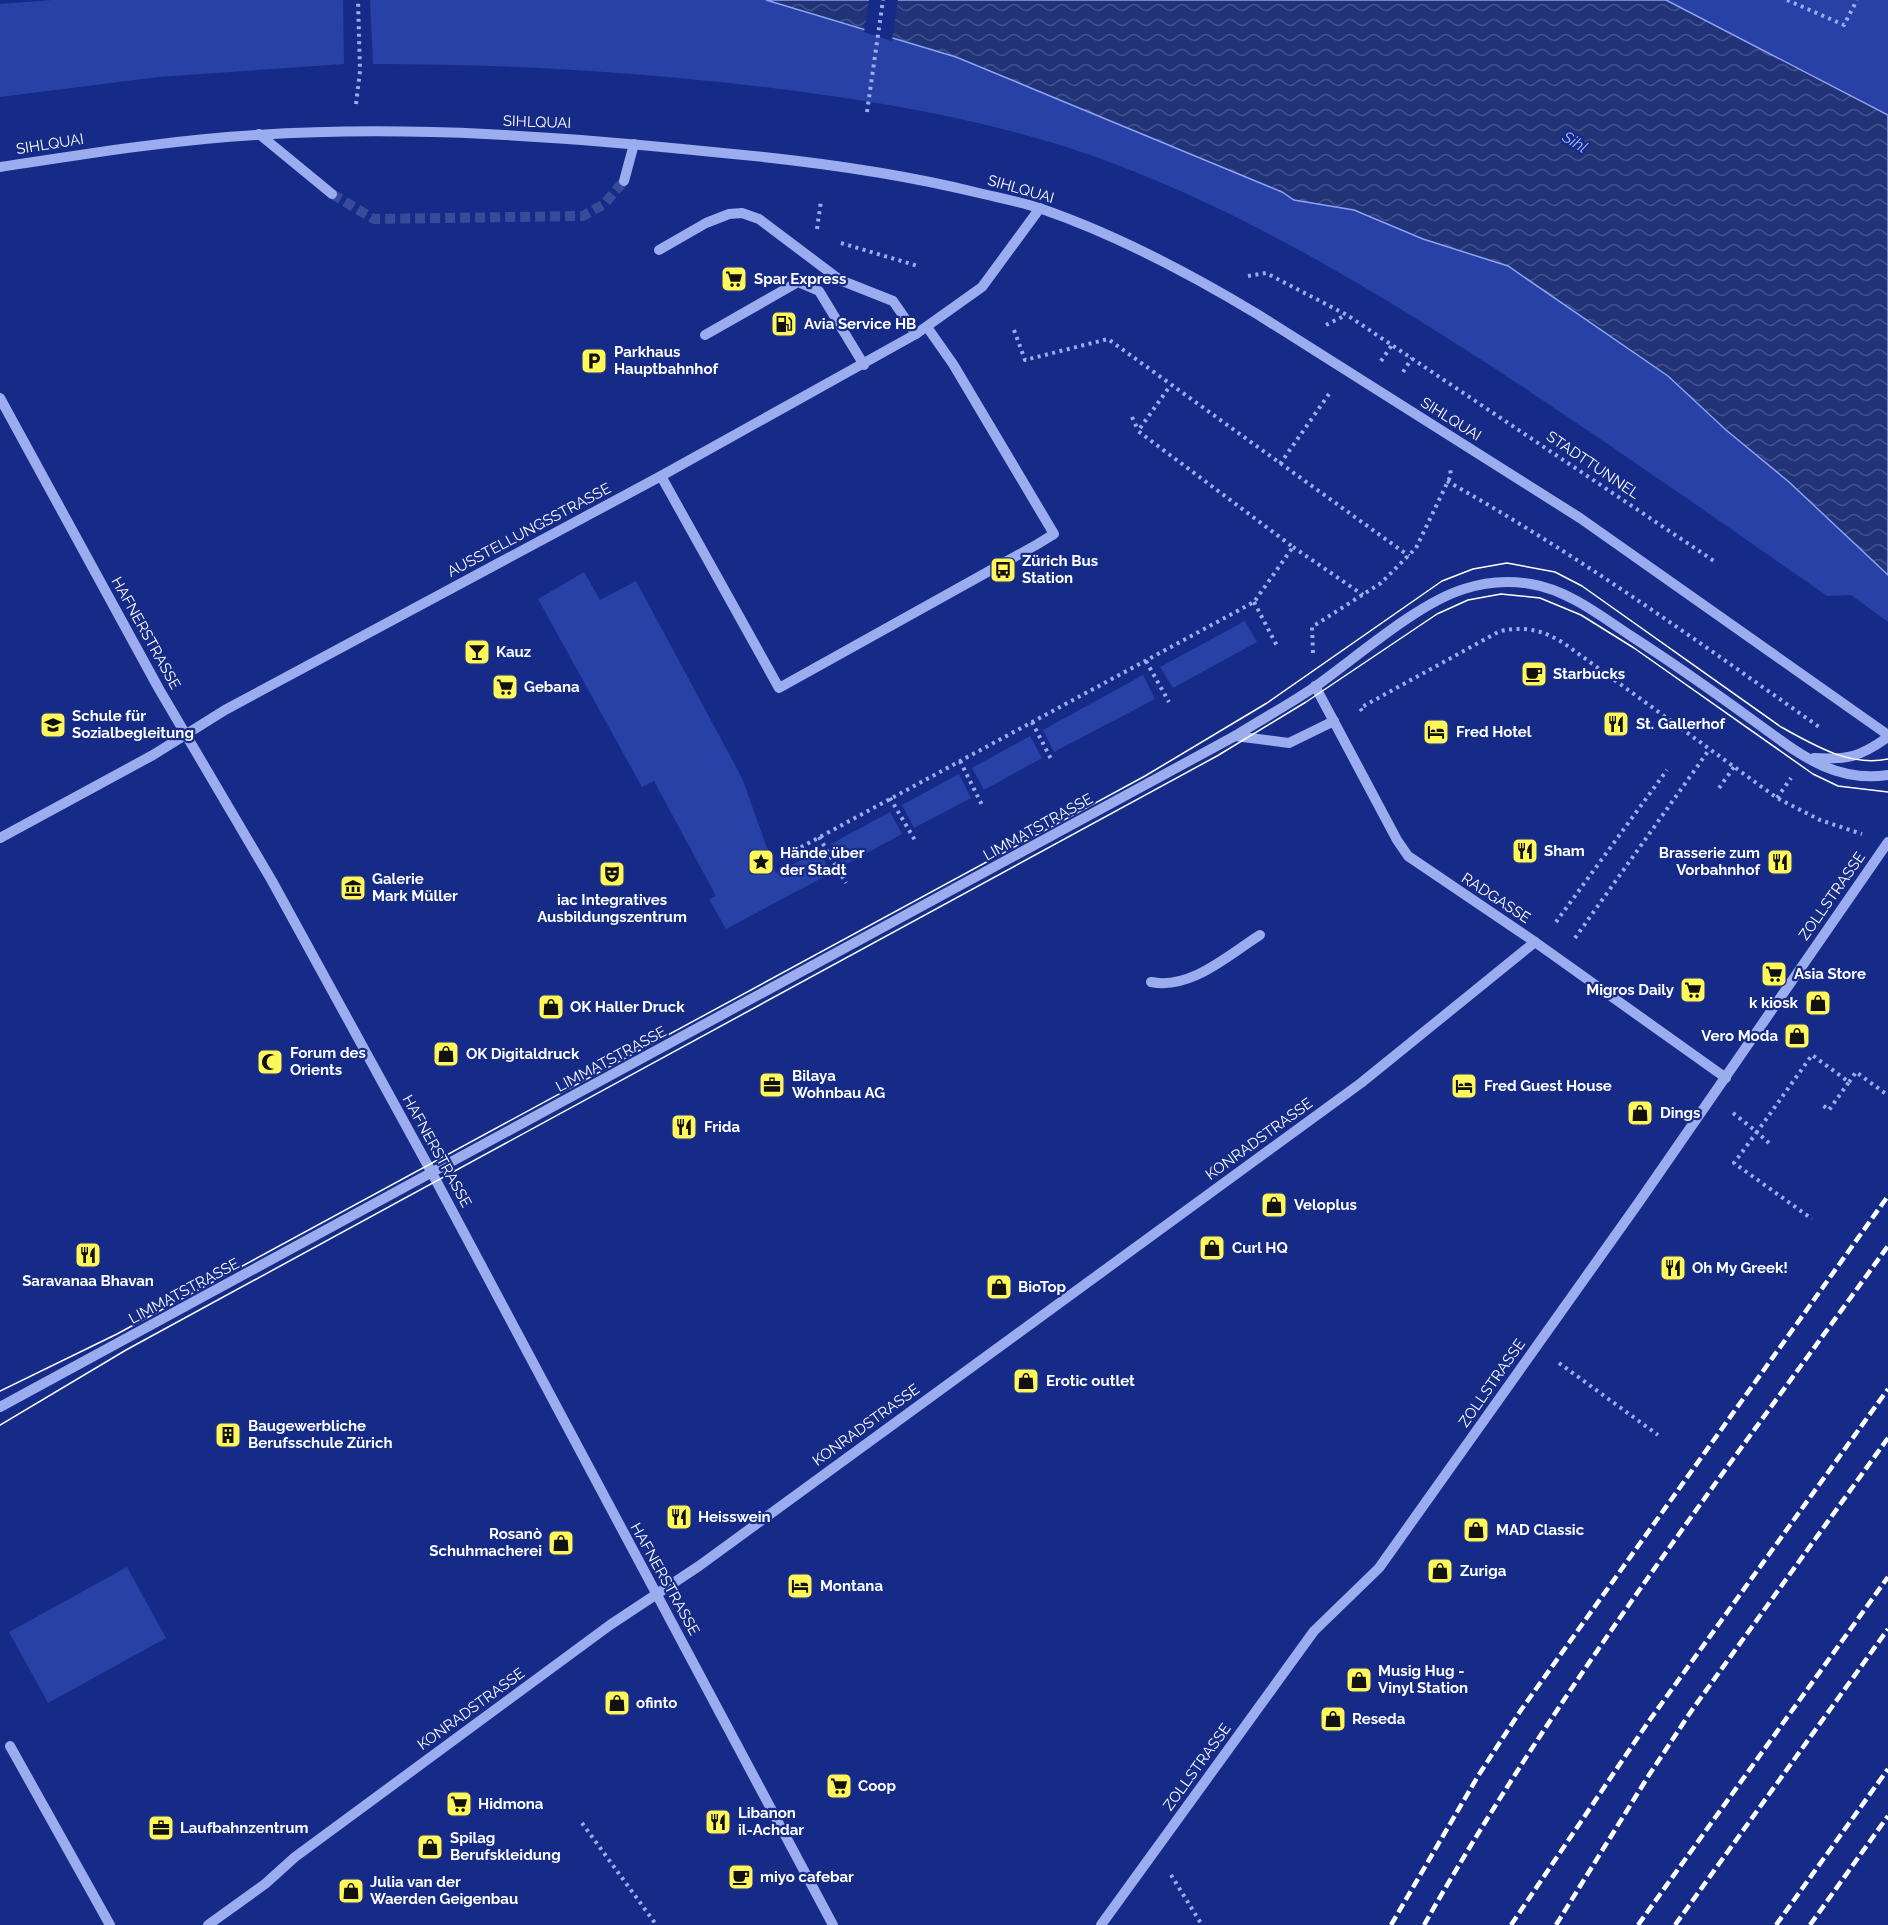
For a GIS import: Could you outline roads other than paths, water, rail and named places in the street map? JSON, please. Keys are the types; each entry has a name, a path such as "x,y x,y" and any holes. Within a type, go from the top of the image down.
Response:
{"street":[{"name":"SIHLQUAI","path":"0,167 162,142 258,134 354,132 555,137 827,163 925,179 1040,208 1112,237 1206,284 1257,314 1580,518 1888,736"},
{"path":"258,134 332,194"},
{"path":"624,181 634,144"},
{"name":"AUSSTELLUNGSSTRASSE","path":"0,838 153,755 225,710 661,476 916,334 982,287 1040,208"},
{"path":"659,250 706,224 729,214 742,213 759,219 840,280 893,301 916,334"},
{"path":"705,335 798,282 819,291 864,365"},
{"path":"661,476 779,687 1016,557 1054,534 953,364 927,327"},
{"name":"HAFNERSTRASSE","path":"0,398 186,735 272,881 432,1173 833,1925"},
{"name":"LIMMATSTRASSE","path":"1,1406 1235,736 1316,686 1426,607 1462,589 1497,582 1532,584 1565,596 1590,609 1695,678 1806,758 1839,773 1865,778 1888,775"},
{"name":"RADGASSE","path":"1316,686 1397,840 1408,856 1535,942 1726,1077"},
{"path":"1235,736 1289,743 1334,721"},
{"path":"1806,758 1844,760 1864,754 1888,736"},
{"name":"ZOLLSTRASSE","path":"1101,1925 1314,1631 1379,1568 1726,1077 1888,842"},
{"path":"1151,982 1162,984 1184,981 1260,935"},
{"name":"KONRADSTRASSE","path":"208,1925 265,1884 295,1857 610,1625 657,1595 1360,1083 1535,942"},
{"path":"10,1746 110,1925"}],"water":[{"name":"Sihl","path":"766,0 1666,0 1888,115 1888,575 1789,482 1726,430 1668,376 1508,266 1423,239 1354,210 1294,200 1282,192 956,57"}],"tunnel":[{"path":"332,194 374,219 583,216 604,204 624,181"}],"tram line":[{"path":"0,1391 117,1334 1145,776 1267,703 1442,581 1473,569 1507,563 1555,572 1582,586 1781,727 1832,753 1859,760 1888,759"},
{"path":"0,1425 126,1350 1217,756 1306,702 1437,614 1468,600 1501,594 1540,598 1581,615 1634,648 1813,774 1838,786 1888,792"}],"railway":[{"path":"1391,1925 1478,1776 1521,1710 1888,1196"},
{"path":"1424,1925 1476,1836 1588,1664 1707,1495 1888,1246"},
{"path":"1511,1925 1649,1721 1888,1389"},
{"path":"1556,1925 1692,1710 1888,1438"},
{"path":"1638,1925 1888,1577"},
{"path":"1675,1925 1888,1629"},
{"path":"1776,1925 1888,1769"},
{"path":"1810,1925 1888,1816"}],"place":[{"name":"Spar Express","path":"734,279"},
{"name":"Avia Service HB","path":"784,324"},
{"name":"Parkhaus Hauptbahnhof","path":"594,361"},
{"name":"Zürich Bus Station","path":"1003,570"},
{"name":"Kauz","path":"477,652"},
{"name":"Starbucks","path":"1534,674"},
{"name":"Gebana","path":"505,687"},
{"name":"St. Gallerhof","path":"1616,724"},
{"name":"Schule für Sozialbegleitung","path":"53,725"},
{"name":"Fred Hotel","path":"1436,732"},
{"name":"Sham","path":"1525,851"},
{"name":"Hände über der Stadt","path":"761,862"},
{"name":"Brasserie zum Vorbahnhof","path":"1780,862"},
{"name":"iac Integratives Ausbildungszentrum","path":"612,874"},
{"name":"Galerie Mark Müller","path":"353,888"},
{"name":"Asia Store","path":"1774,974"},
{"name":"Migros Daily","path":"1693,990"},
{"name":"k kiosk","path":"1818,1003"},
{"name":"OK Haller Druck","path":"551,1007"},
{"name":"Vero Moda","path":"1797,1036"},
{"name":"OK Digitaldruck","path":"446,1054"},
{"name":"Forum des Orients","path":"270,1062"},
{"name":"Bilaya Wohnbau AG","path":"772,1085"},
{"name":"Fred Guest House","path":"1464,1086"},
{"name":"Dings","path":"1640,1113"},
{"name":"Frida","path":"684,1127"},
{"name":"Veloplus","path":"1274,1205"},
{"name":"Curl HQ","path":"1212,1248"},
{"name":"Saravanaa Bhavan","path":"88,1255"},
{"name":"Oh My Greek!","path":"1673,1268"},
{"name":"BioTop","path":"999,1287"},
{"name":"Erotic outlet","path":"1026,1381"},
{"name":"Baugewerbliche Berufsschule Zürich","path":"228,1435"},
{"name":"Heisswein","path":"679,1517"},
{"name":"MAD Classic","path":"1476,1530"},
{"name":"Rosanò Schuhmacherei","path":"561,1543"},
{"name":"Zuriga","path":"1440,1571"},
{"name":"Montana","path":"800,1586"},
{"name":"Musig Hug - Vinyl Station","path":"1359,1680"},
{"name":"ofinto","path":"617,1703"},
{"name":"Reseda","path":"1333,1719"},
{"name":"Coop","path":"839,1786"},
{"name":"Hidmona","path":"459,1804"},
{"name":"Libanon il-Achdar","path":"718,1822"},
{"name":"Laufbahnzentrum","path":"161,1828"},
{"name":"Spilag Berufskleidung","path":"430,1847"},
{"name":"miyo cafebar","path":"741,1877"},
{"name":"Julia van der Waerden Geigenbau","path":"351,1891"}]}
